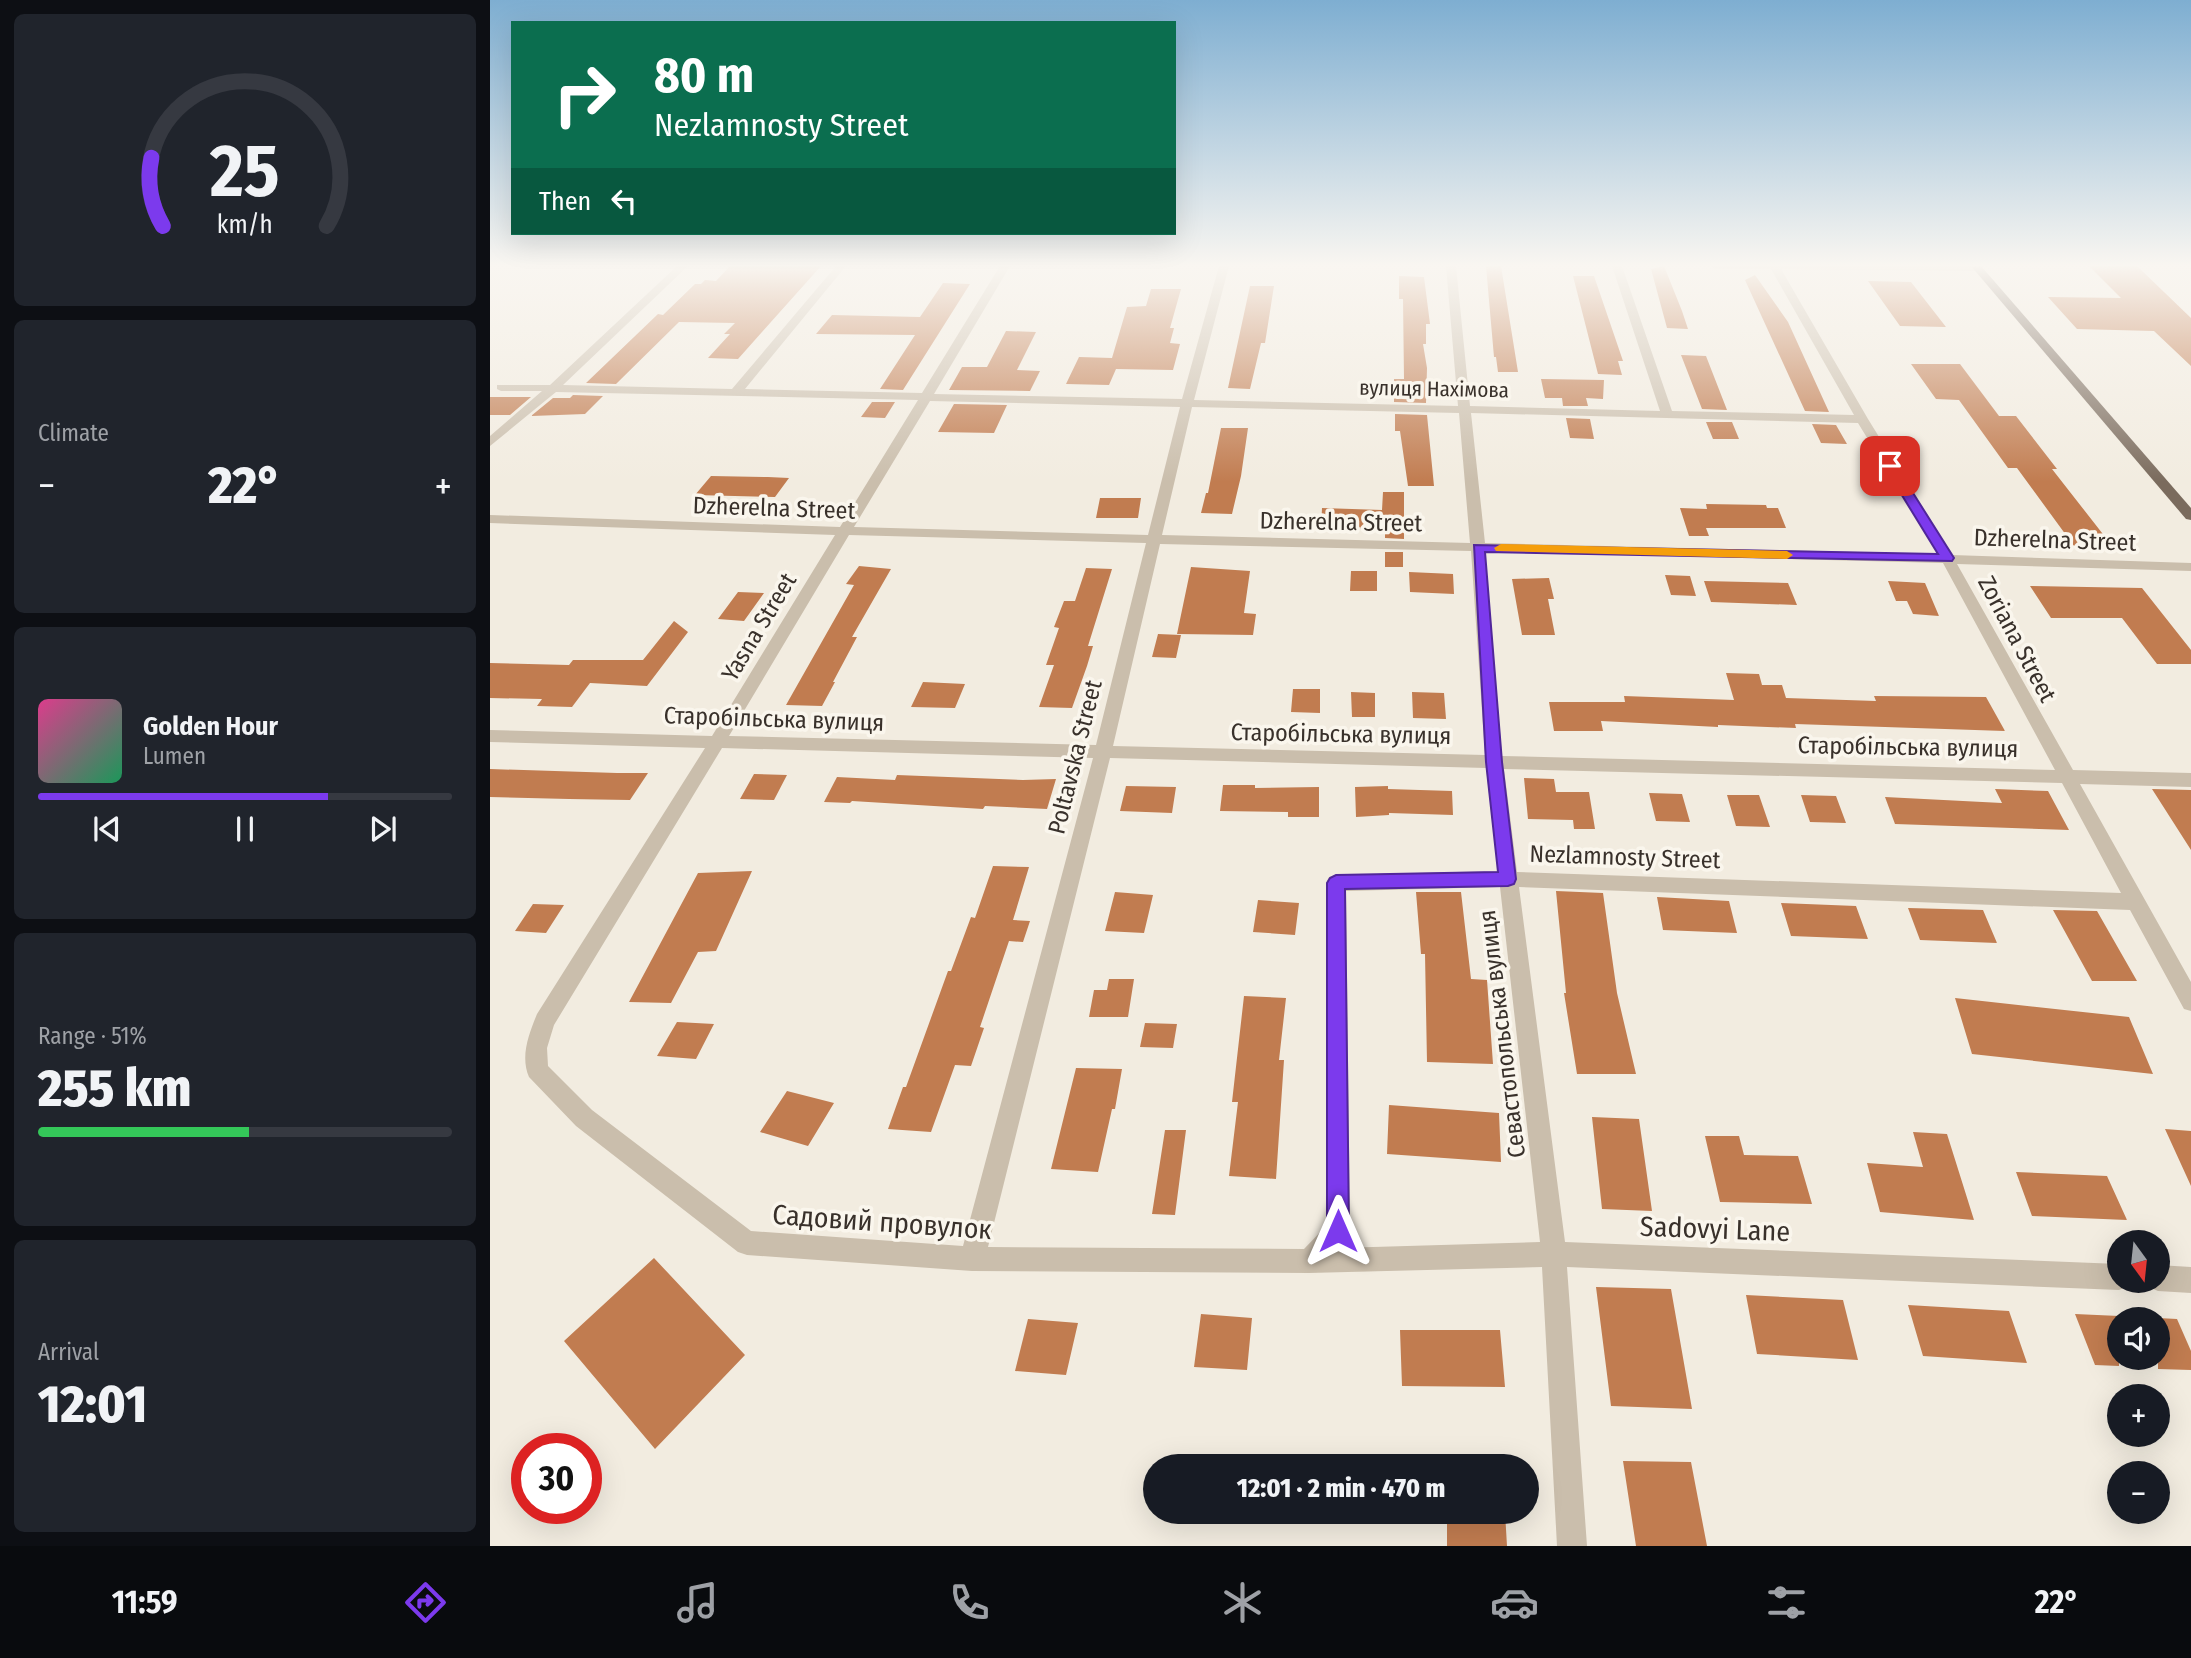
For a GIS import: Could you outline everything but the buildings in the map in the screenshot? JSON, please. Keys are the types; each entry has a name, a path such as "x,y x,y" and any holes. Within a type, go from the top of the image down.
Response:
{"main road":[{"path":"2038,338 2191,516"}],"street":[{"path":"490,442 606,338"},
{"path":"736,392 781,338"},
{"name":"Yasna Street","path":"536,1048 545,1021 960,338"},
{"name":"Poltavska Street","path":"972,1259 1205,338"},
{"name":"Севастопольська вулиця","path":"1458,338 1478,548 1494,762 1553,1254 1572,1546"},
{"path":"1642,338 1668,416"},
{"name":"Zoriana Street","path":"1815,338 1947,558 2191,1002"},
{"name":"вулиця Нахімова","path":"501,387 1862,419"},
{"name":"Dzherelna Street","path":"490,520 841,533 1947,558 2191,567"},
{"name":"Старобільська вулиця","path":"490,736 2191,780"},
{"name":"Nezlamnosty Street","path":"1309,1261 1338,1231 1336,883 1508,879 2135,902"},
{"name":"Садовий провулок","path":"536,1048 537,1070 584,1118 747,1243 972,1259 1309,1261"},
{"name":"Sadovyi Lane","path":"1309,1261 1553,1254 2107,1277"},
{"path":"2170,1279 2191,1280"}],"slow traffic":[{"path":"1501,548 1787,555"}],"route":[{"path":"1338,1231 1336,883 1508,879 1494,762 1478,548 1947,558 1890,466"}]}
